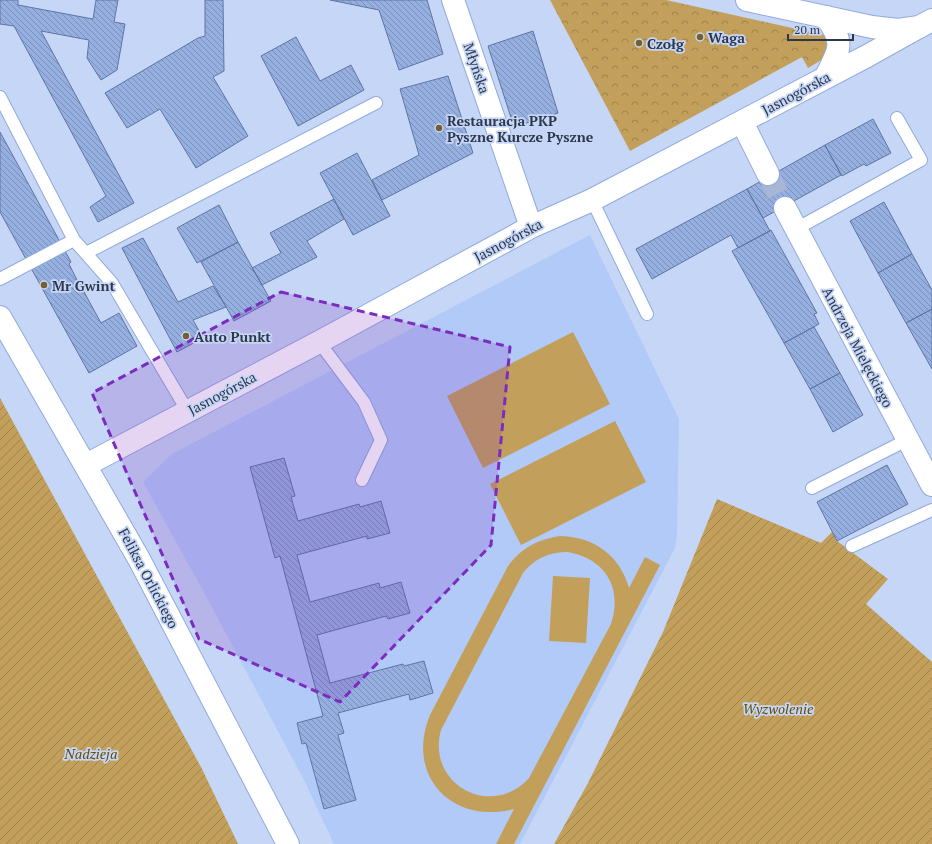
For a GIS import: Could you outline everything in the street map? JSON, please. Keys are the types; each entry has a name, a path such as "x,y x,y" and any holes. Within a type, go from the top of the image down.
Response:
{"street":[{"name":"Młyńska","path":"454,0 531,227"},
{"path":"747,0 789,4 826,17 872,27 898,30 925,23"},
{"path":"825,78 837,55 839,40 836,31 826,17"},
{"name":"Jasnogórska","path":"86,466 531,227 592,200 825,78 925,23"},
{"path":"742,122 768,174"},
{"name":"Andrzeja Mielęckiego","path":"785,208 932,485"},
{"name":"Feliksa Orlickiego","path":"0,317 139,558 288,844"}],"lane":[{"path":"0,97 74,240 112,283 188,412"},
{"path":"86,253 376,103"},
{"path":"796,229 921,160 897,118"},
{"path":"592,200 647,314"},
{"path":"0,279 74,240"},
{"path":"319,342 364,402 381,440 362,480"},
{"path":"812,488 907,440"},
{"path":"852,546 932,510"}],"highlighted area":[{"path":"281,292 510,347 491,545 340,702 199,639 92,393"}],"shaded area":[{"path":"590,235 679,419 677,536 675,548 520,844 334,844 305,782 206,596 143,482 172,454"}],"green space":[{"path":"550,0 666,0 824,35 829,41 830,51 823,59 808,68 802,57 630,151"},
{"path":"573,332 610,404 483,468 447,396"},
{"name":"Nadzieja","path":"0,398 202,769 238,844 0,844"},
{"path":"615,421 646,482 521,545 490,484"},
{"name":"Wyzwolenie","path":"717,499 821,543 832,532 837,541 888,579 866,604 932,662 932,844 554,844 588,783 663,632"},
{"path":"553,537 573,537 585,540 604,550 619,567 629,588 645,557 660,565 514,844 496,844 514,809 492,812 471,810 454,802 439,791 429,776 424,758 424,737 430,715 508,566 513,559 525,549 545,539","holes":["568,552 592,561 601,568 608,577 615,598 611,624 529,778 514,790 497,796 481,796 465,790 452,780 443,766 439,749 441,730 523,573 532,563 555,553"]},
{"path":"553,576 590,578 586,643 549,641"}],"building":[{"path":"0,0 18,0 18,5 93,19 96,0 118,0 114,22 125,24 117,70 101,80 87,58 89,40 41,31 134,203 98,222 90,207 106,196 14,26 0,24"},
{"path":"205,0 223,0 224,71 213,77 248,136 196,168 160,109 127,128 105,93 198,38 205,36"},
{"path":"330,0 427,0 443,54 399,70 379,10"},
{"path":"533,31 558,113 514,127 488,46"},
{"path":"296,37 320,81 351,65 364,90 298,126 261,56"},
{"path":"448,76 473,153 382,200 372,180 419,155 400,89"},
{"path":"873,119 891,153 866,166 864,164 842,176 825,145"},
{"path":"0,132 71,262 69,264 78,282 81,280 86,289 83,290 101,323 119,313 137,346 89,373 0,212"},
{"path":"825,145 841,175 763,218 747,189"},
{"path":"357,153 390,216 353,235 320,173"},
{"path":"747,189 770,231 738,248 731,235 652,279 636,249"},
{"path":"334,199 344,219 307,241 317,257 262,285 252,268 281,253 270,233"},
{"path":"884,202 912,254 878,273 850,221"},
{"path":"219,205 238,242 197,263 177,228"},
{"path":"771,230 817,313 814,314 819,324 784,343 732,251"},
{"path":"143,238 178,302 213,286 226,307 193,320 203,338 177,352 122,248"},
{"path":"238,242 271,301 234,321 201,262"},
{"path":"912,254 932,290 932,309 906,323 878,273"},
{"path":"932,309 932,369 906,323"},
{"path":"814,327 840,373 810,389 784,343"},
{"path":"840,373 863,415 833,432 810,389"},
{"path":"284,458 295,496 291,497 298,521 359,504 360,507 381,501 390,533 367,539 367,536 297,555 310,602 379,583 380,588 401,582 410,613 388,619 386,616 317,635 330,683 403,664 404,666 424,661 433,693 410,700 409,694 338,713 344,733 338,735 356,800 324,809 306,743 302,744 297,723 323,716 280,556 275,558 250,467"},
{"path":"887,465 908,504 837,541 817,502"}],"tunnel":[{"path":"768,174 785,208"}],"place":[{"name":"Waga","path":"700,37"},
{"name":"Czołg","path":"639,43"},
{"name":"Restauracja PKP Pyszne Kurcze Pyszne","path":"439,128"},
{"name":"Mr Gwint","path":"44,285"},
{"name":"Auto Punkt","path":"186,336"}]}
